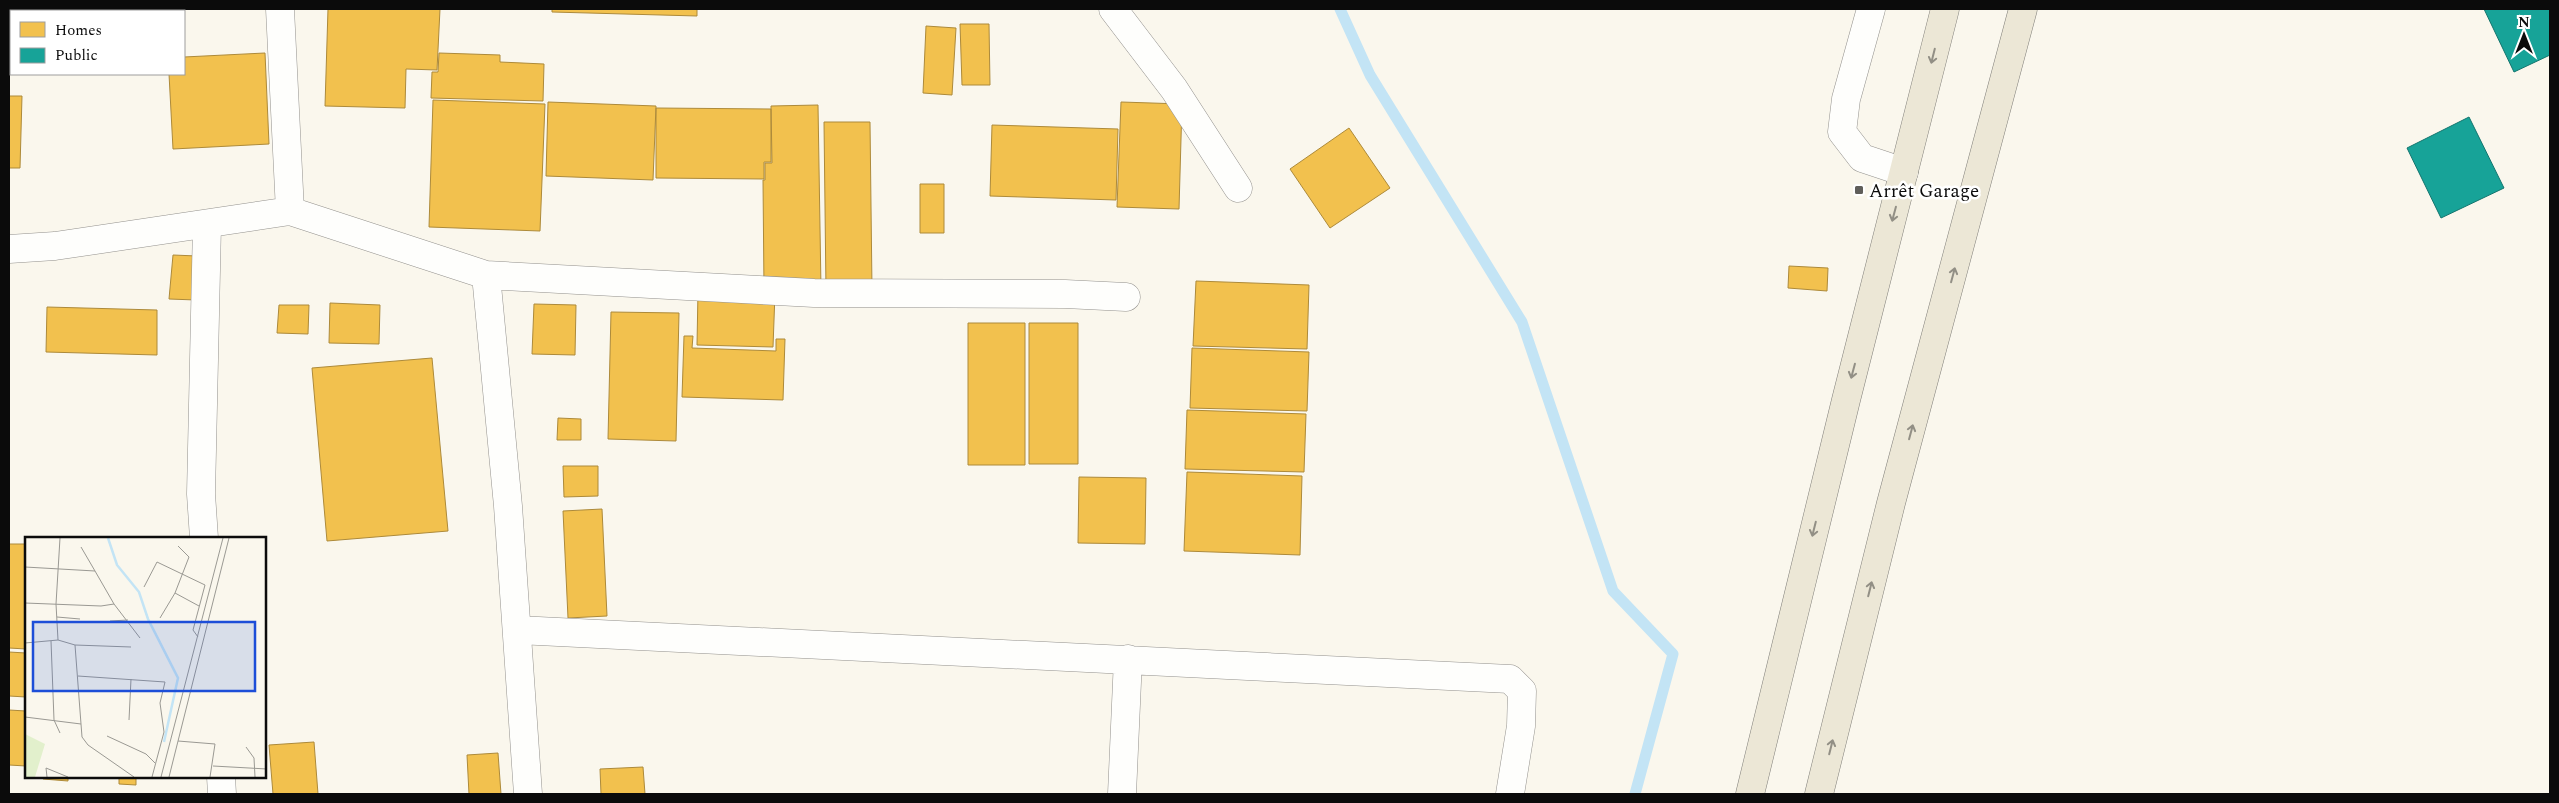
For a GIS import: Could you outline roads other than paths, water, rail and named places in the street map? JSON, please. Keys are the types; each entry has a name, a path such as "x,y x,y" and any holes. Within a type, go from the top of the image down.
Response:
{"main road":[{"path":"1750,794 1846,400 1945,9"},
{"path":"1819,794 1891,503 2022,9"}],"street":[{"path":"280,9 290,211"},
{"path":"1113,9 1174,89 1238,188"},
{"path":"1870,9 1846,99 1842,132 1862,158 1904,172"},
{"path":"9,249 55,246 207,225 290,211 486,275 814,293 1065,294 1126,297"},
{"path":"204,537 201,494 207,225"},
{"path":"486,275 518,630 528,794"},
{"path":"518,630 1510,679 1522,691 1521,726 1510,794"},
{"path":"1122,794 1128,659"},
{"path":"221,778 222,794"}],"waterway":[{"path":"1340,9 1370,75 1522,322 1613,591 1673,654 1635,794"}],"place":[{"name":"Arrêt Garage","path":"1859,190"}]}
